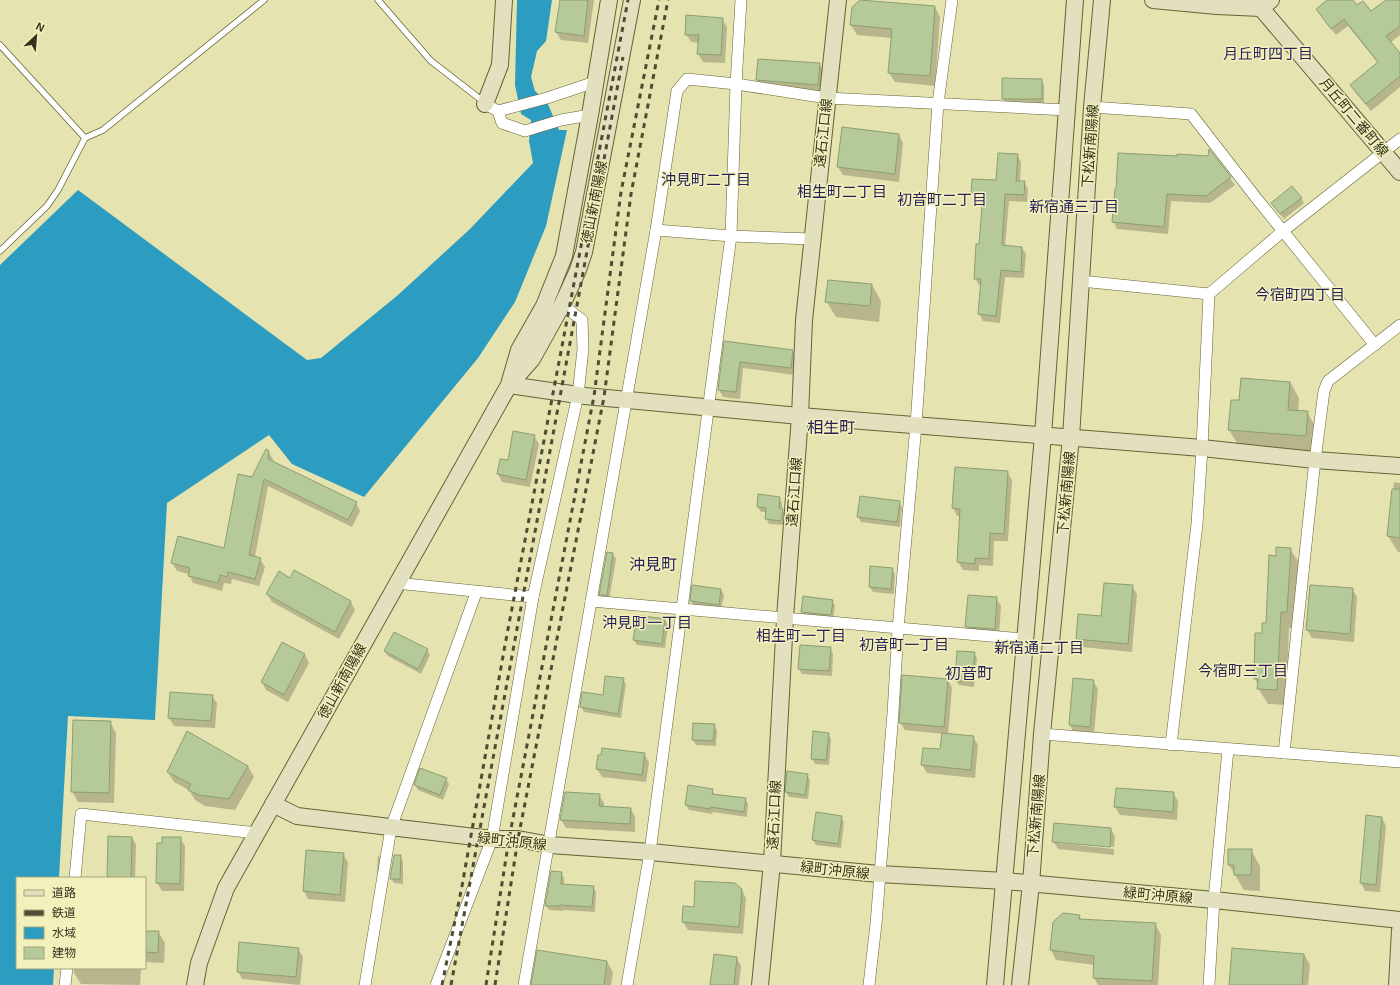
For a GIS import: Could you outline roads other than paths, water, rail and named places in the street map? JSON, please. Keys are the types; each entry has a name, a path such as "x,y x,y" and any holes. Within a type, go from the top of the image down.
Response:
{"street":[{"path":"504,0 500,65 492,107 502,123 525,131 562,120 590,116"},
{"name":"徳山新南陽線","path":"509,385 519,350 544,306 564,256 590,116 594,82 609,0"},
{"name":"徳山新南陽線","path":"195,985 199,963 226,888 509,385 532,359 562,305 578,270 584,252 632,0"},
{"path":"627,985 650,852 731,236 736,84 741,0"},
{"name":"遠石江口線","path":"760,985 772,863 785,618 800,416 804,320 838,0"},
{"path":"869,985 876,924 893,713 898,629 916,425 938,103 952,0"},
{"name":"下松新南陽線","path":"995,985 1043,435 1075,0"},
{"name":"下松新南陽線","path":"1020,985 1031,884 1042,734 1071,437 1092,107 1102,0"},
{"path":"1153,0 1217,6 1266,4"},
{"name":"月丘町二番町線","path":"1266,4 1400,172"},
{"path":"524,985 550,845 625,399 656,230 677,91 687,79 736,84 827,98 1067,110"},
{"path":"492,107 516,107 594,82"},
{"path":"1092,107 1191,114 1375,345"},
{"path":"1081,281 1209,294 1283,231 1400,139"},
{"path":"656,230 731,236 812,238"},
{"path":"1171,745 1197,524 1209,294"},
{"path":"436,985 492,839 533,597 578,395 583,349 582,320 562,305"},
{"path":"1284,753 1315,460 1324,391 1328,381 1400,325"},
{"path":"509,385 578,395 800,416 1071,437 1202,448 1315,460 1400,466"},
{"path":"396,584 533,597"},
{"path":"365,985 391,828 476,592"},
{"path":"591,601 1024,639"},
{"path":"1042,734 1400,762"},
{"path":"1209,985 1214,900 1228,749"},
{"name":"緑町沖原線","path":"273,804 297,816 492,839 518,840 550,845 650,852 879,874 1031,884 1214,900 1400,920"},
{"path":"75,877 81,814 257,833"},
{"path":"1396,985 1400,930"},
{"path":"65,985 66,969"}],"lane":[{"path":"0,251 47,206 85,138 103,130 264,0"},
{"path":"378,0 431,62 492,107"},
{"path":"0,45 85,138"}],"water":[{"path":"517,0 552,0 546,41 537,51 531,77 535,91 547,102 559,130 567,130 546,226 515,302 478,358 364,497 292,464 269,435 167,503 155,720 68,716 59,877 16,877 16,969 54,969 53,985 0,985 0,265 78,190 307,360 321,358 398,295 470,229 533,163 529,141 531,120 521,114 515,85"}],"railway":[{"path":"442,985 462,886 505,645 628,0"},
{"path":"486,985 509,839 594,396 621,192 659,0"},
{"path":"495,985 518,839 604,397 631,194 668,0"},
{"path":"451,985 623,57"}],"district":[{"name":"月丘町四丁目","path":"1268,54"},
{"name":"沖見町二丁目","path":"706,180"},
{"name":"相生町二丁目","path":"842,192"},
{"name":"初音町二丁目","path":"942,200"},
{"name":"新宿通三丁目","path":"1074,207"},
{"name":"今宿町四丁目","path":"1300,295"},
{"name":"相生町","path":"831,427"},
{"name":"沖見町","path":"653,564"},
{"name":"沖見町一丁目","path":"647,623"},
{"name":"相生町一丁目","path":"801,636"},
{"name":"初音町一丁目","path":"904,645"},
{"name":"新宿通二丁目","path":"1039,648"},
{"name":"今宿町三丁目","path":"1243,671"},
{"name":"初音町","path":"969,673"}]}
